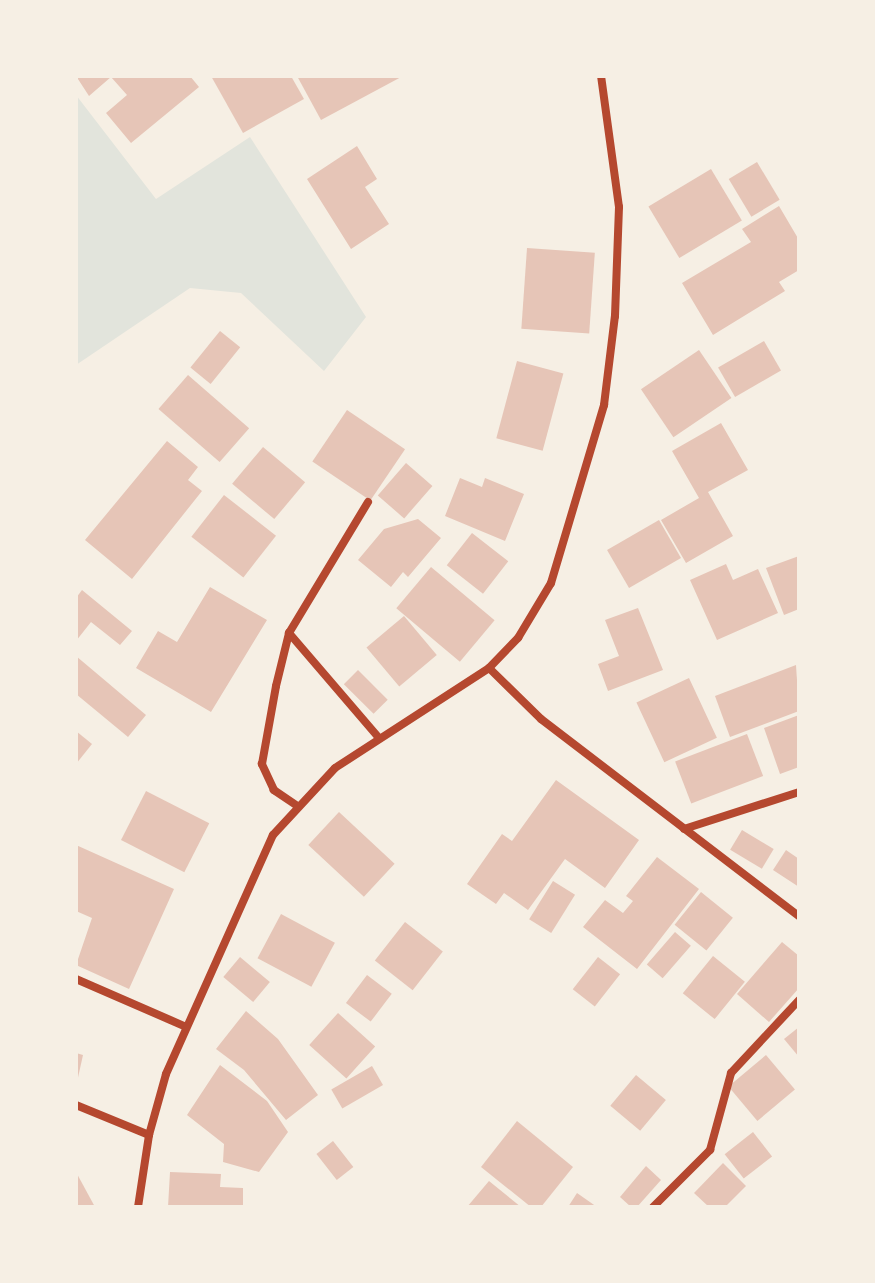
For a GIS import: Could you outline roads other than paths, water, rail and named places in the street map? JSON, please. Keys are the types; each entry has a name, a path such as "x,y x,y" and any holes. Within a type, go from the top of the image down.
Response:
{"street":[{"path":"138,1207 149,1135 184,1026 241,896 273,835 296,805 335,768 378,737 489,668 518,638 551,583 604,405 615,316 619,207 601,76"},
{"path":"296,805 274,790 261,753 289,633 368,502"},
{"path":"289,633 378,737"},
{"path":"489,668 541,719 799,916"},
{"path":"684,829 799,792"},
{"path":"76,979 184,1026"},
{"path":"653,1207 710,1150 731,1073 799,1000"},
{"path":"76,1105 149,1135"}]}
